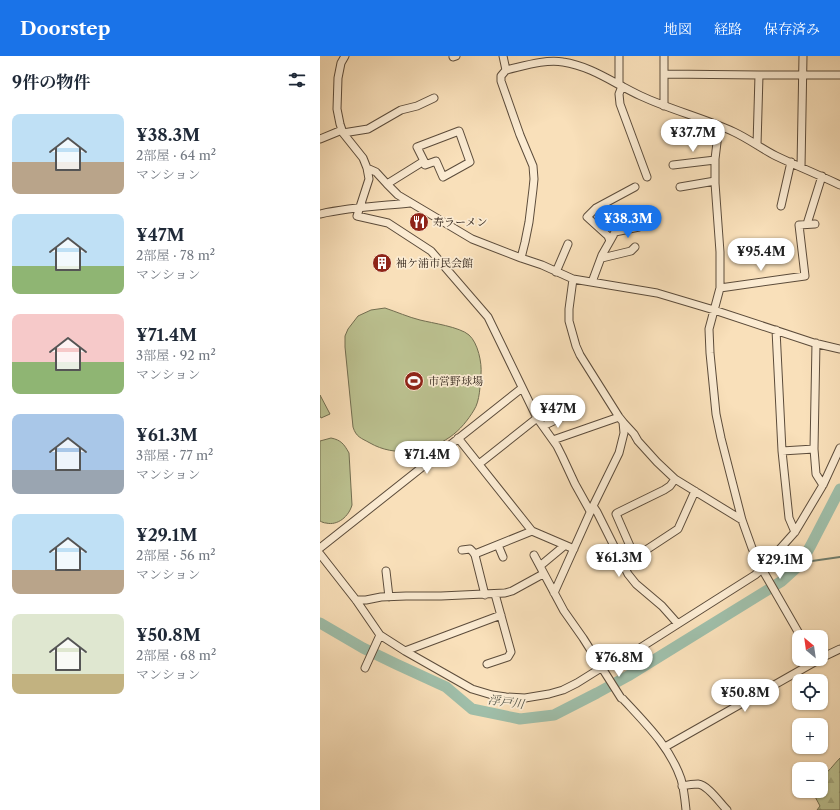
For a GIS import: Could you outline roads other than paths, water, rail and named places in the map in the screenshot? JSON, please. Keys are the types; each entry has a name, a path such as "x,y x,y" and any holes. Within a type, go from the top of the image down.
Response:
{"street":[{"path":"345,56 341,63 338,78 337,109 342,132 363,158 369,179 356,216 388,223 431,251 488,317 537,418 562,456 575,484 592,509 597,512 628,574 636,584 662,606 678,624"},
{"path":"504,56 506,70"},
{"path":"619,56 620,104 647,177"},
{"path":"664,56 664,106"},
{"path":"801,167 803,56"},
{"path":"521,258 529,222 534,178 533,166 520,135 501,81 501,76 506,70 537,59 576,64 664,106 719,126 744,137 776,156 840,185"},
{"path":"664,74 840,75"},
{"path":"758,145 759,75"},
{"path":"320,139 342,132 368,129 401,110 417,106 434,98"},
{"path":"719,126 715,160 715,181 720,252 720,288 709,329 716,414 742,520 752,548 761,567 797,630"},
{"path":"459,131 470,162 443,177 436,161 425,165 424,161 417,147 459,131"},
{"path":"674,165 715,160"},
{"path":"387,184 424,161"},
{"path":"780,206 791,162"},
{"path":"367,168 376,172 398,195 472,239 542,265 573,279 657,292 816,344 840,349"},
{"path":"807,224 822,176"},
{"path":"680,187 715,181"},
{"path":"610,241 608,236 587,217 596,208 635,187"},
{"path":"320,214 359,207 411,203"},
{"path":"720,288 805,276 799,225 815,224"},
{"path":"592,282 615,232 639,227"},
{"path":"556,272 568,244"},
{"path":"602,258 631,251 636,247"},
{"path":"573,279 569,320 576,346 580,355 621,419 656,462 675,479 742,520"},
{"path":"776,330 782,451 789,518 795,532"},
{"path":"816,344 814,449 816,474 823,485"},
{"path":"320,548 522,388"},
{"path":"543,426 566,415"},
{"path":"478,464 537,418"},
{"path":"552,440 621,419"},
{"path":"554,593 619,453 624,433 621,419"},
{"path":"458,438 532,532 574,550"},
{"path":"320,554 356,600 380,635 405,651 472,689 492,695 525,698 549,694 563,690 577,683 640,648 756,575 761,567 795,532 823,485 840,448"},
{"path":"782,451 814,449"},
{"path":"675,479 670,486 664,490 616,514 630,546 640,554 678,528 695,491"},
{"path":"475,554 532,532"},
{"path":"498,545 503,557"},
{"path":"540,566 564,546"},
{"path":"462,550 470,549 475,554 485,595"},
{"path":"534,555 564,612 583,638 620,698 623,699 652,730 665,747 681,780 686,810"},
{"path":"386,571 389,597"},
{"path":"356,600 418,595 485,595 505,593 512,591 543,574"},
{"path":"487,664 508,657 511,652 495,594"},
{"path":"405,651 501,615"},
{"path":"365,668 380,635"},
{"path":"828,655 840,649"},
{"path":"665,747 807,666"},
{"path":"682,786 700,784 706,787 727,810"}],"waterway":[{"name":"浮戸川","path":"320,623 363,648 446,687 472,709 520,719 554,715 628,676 782,581 804,561 806,554 840,489"},
{"path":"804,561 840,557"}],"place":[{"name":"寿ラーメン","path":"419,222"},
{"name":"袖ケ浦市民会館","path":"382,263"},
{"name":"市営野球場","path":"414,381"}]}
